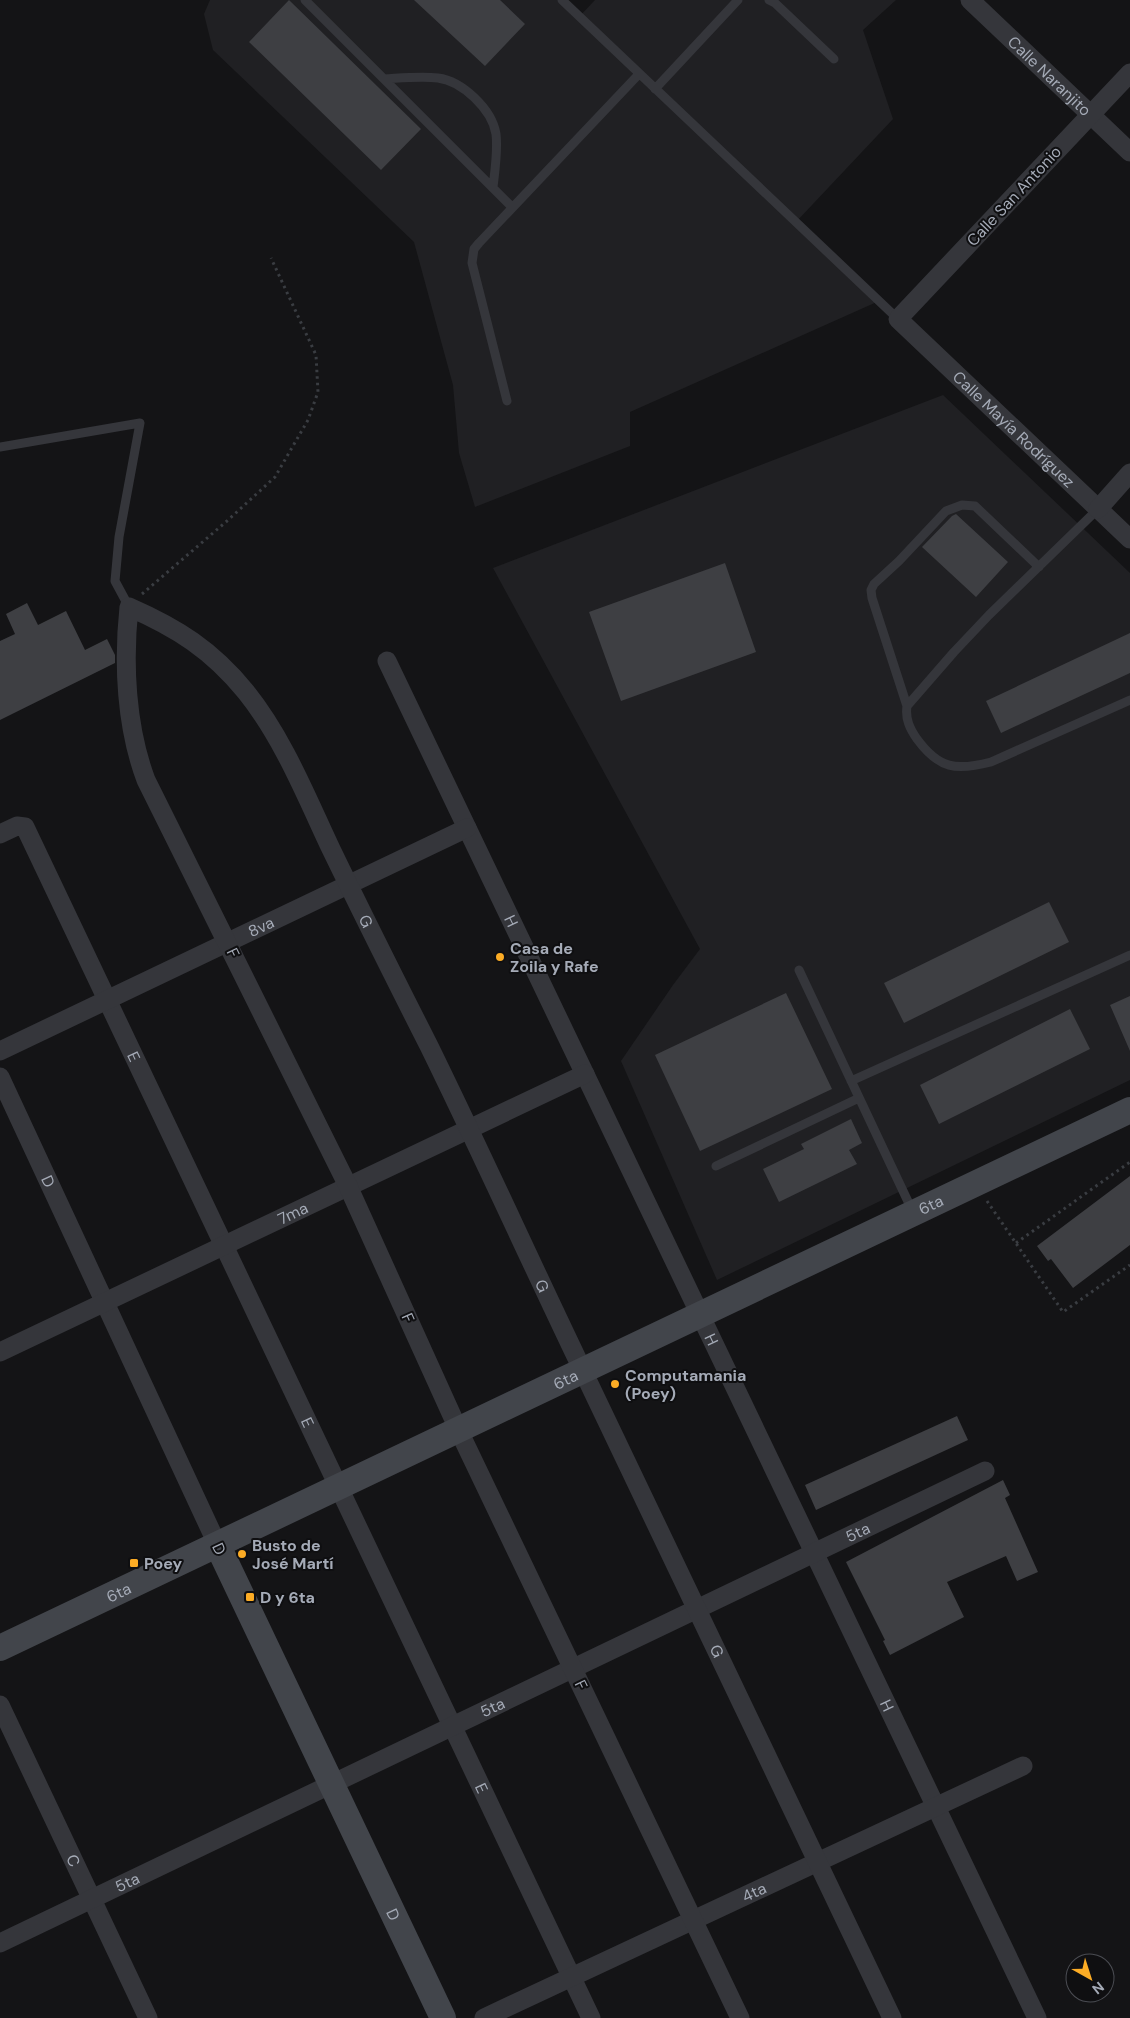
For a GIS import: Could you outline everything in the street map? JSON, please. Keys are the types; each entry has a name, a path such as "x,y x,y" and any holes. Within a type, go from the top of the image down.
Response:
{"main road":[{"name":"6ta","path":"0,1648 218,1546 582,1370 1130,1110"},
{"name":"D","path":"218,1546 443,2018"}],"street":[{"name":"Calle Naranjito","path":"970,0 1130,152"},
{"name":"Calle San Antonio","path":"898,319 1130,73"},
{"name":"Calle Mayía Rodríguez","path":"898,319 1130,539"},
{"path":"1098,509 1130,473"},
{"name":"G","path":"129,606 162,621 193,640 222,666 246,692 265,719 289,761 348,885 470,1129 582,1370 698,1608 892,2018"},
{"name":"F","path":"129,606 126,636 132,725 137,757 146,780 348,1186 459,1431 740,2018"},
{"name":"H","path":"387,660 1037,2018"},
{"name":"E","path":"0,834 17,826 25,827 591,2018"},
{"name":"8va","path":"0,1051 467,828"},
{"name":"7ma","path":"0,1352 585,1074"},
{"name":"D","path":"0,1077 218,1546"},
{"name":"5ta","path":"0,1943 984,1470"},
{"name":"C","path":"0,1705 148,2018"},
{"name":"4ta","path":"484,2018 1023,1766"}],"lane":[{"path":"306,0 512,206"},
{"path":"562,0 898,319"},
{"path":"655,89 738,0"},
{"path":"769,0 776,3 834,58"},
{"path":"507,402 474,272 472,256 474,249 512,206 639,74"},
{"path":"384,79 439,78 456,84 470,92 487,114 496,133 496,167 493,188"},
{"path":"0,447 140,422 119,537 115,581 129,606"},
{"path":"1039,568 975,506 962,505 946,511 899,561 874,584 871,590 872,598 907,706 906,713 910,729 926,752 943,764 964,766 991,762 1130,700"},
{"path":"907,706 954,652 1098,509"},
{"path":"851,1081 1130,955"},
{"path":"799,970 913,1212"},
{"path":"716,1166 859,1098"}],"path":[{"path":"129,606 228,522 275,477 308,420 318,392 316,355 271,258"},
{"path":"1016,1243 1130,1162"},
{"path":"974,1183 1063,1312 1130,1264"}],"shaded area":[{"path":"210,0 562,0 579,17 595,0 896,0 863,30 893,119 796,222 879,301 630,412 630,446 475,507 459,453 453,385 414,242 213,50 204,14"},
{"path":"943,395 1130,573 1130,1080 717,1280 621,1061 700,949 493,568"}],"building":[{"path":"289,0 421,129 381,170 249,42"},
{"path":"414,0 500,0 525,24 485,66"},
{"path":"956,514 1008,562 976,597 922,547"},
{"path":"725,563 756,652 621,701 589,612"},
{"path":"27,603 38,625 66,611 85,650 107,639 115,655 115,663 0,720 0,641 15,634 6,614"},
{"path":"1130,633 1130,673 1001,733 986,701"},
{"path":"1049,902 1069,942 904,1023 884,983"},
{"path":"786,993 832,1089 700,1151 655,1055"},
{"path":"1130,996 1130,1051 1110,1005"},
{"path":"1070,1009 1090,1049 939,1124 920,1085"},
{"path":"851,1119 862,1143 849,1150 857,1164 779,1202 763,1169 804,1149 801,1144"},
{"path":"1130,1176 1130,1245 1073,1288 1051,1259 1048,1261 1037,1246"},
{"path":"957,1416 968,1440 816,1510 805,1485"},
{"path":"1003,1480 1010,1495 1005,1498 1038,1572 1017,1581 1006,1556 947,1582 964,1617 890,1655 883,1641 885,1640 846,1562"}],"place":[{"name":"Casa de Zoila y Rafe","path":"500,957"},
{"name":"Computamania (Poey)","path":"615,1384"},
{"name":"Busto de José Martí","path":"242,1554"},
{"name":"Poey","path":"134,1563"},
{"name":"D y 6ta","path":"250,1597"}]}
